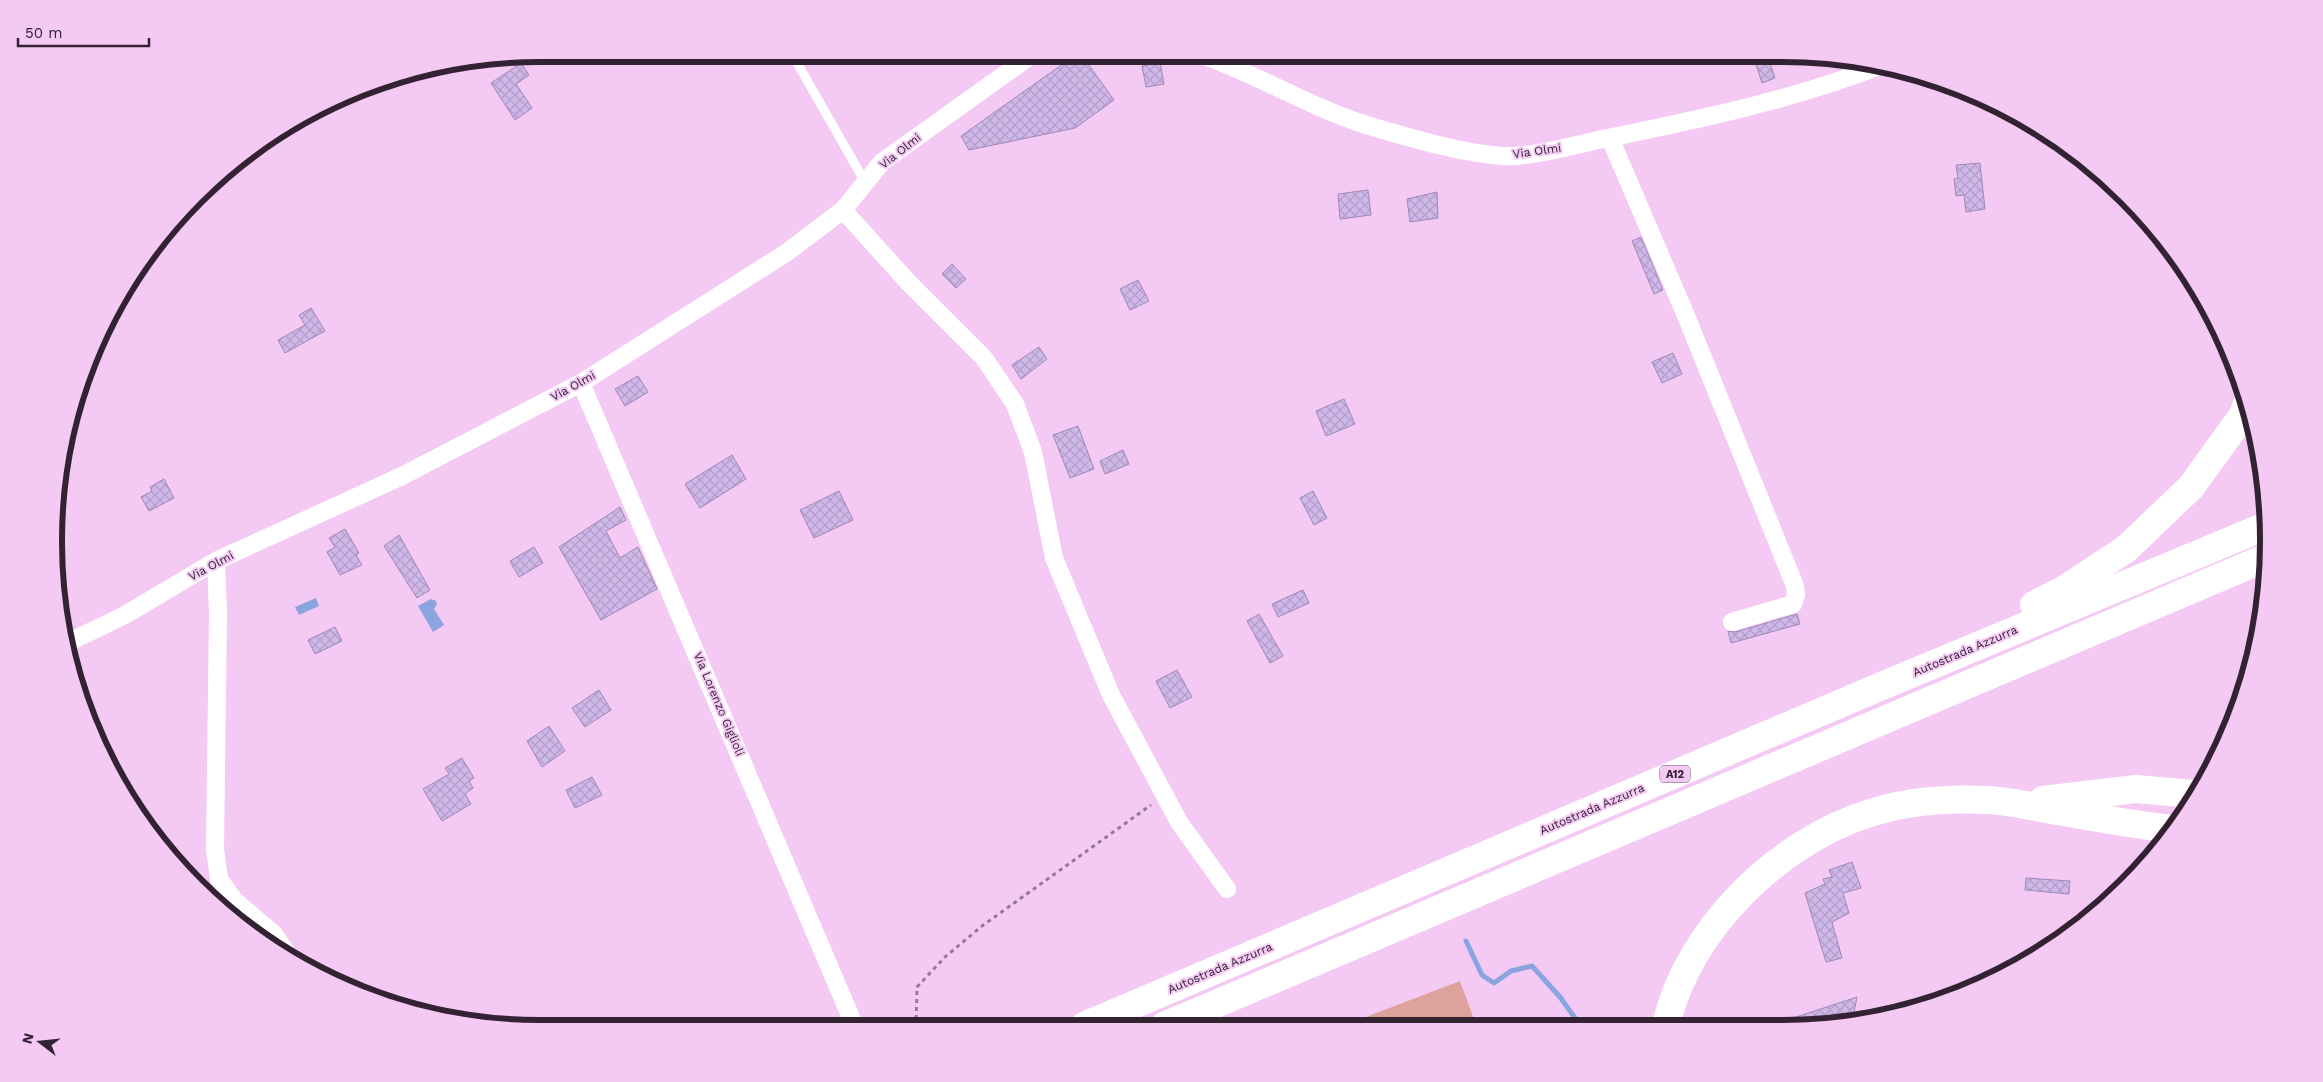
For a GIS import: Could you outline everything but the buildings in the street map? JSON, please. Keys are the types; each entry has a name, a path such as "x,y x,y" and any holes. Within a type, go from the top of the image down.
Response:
{"highway":[{"path":"1884,685 2065,589 2126,549 2191,487 2243,414"},
{"name":"Autostrada Azzurra","path":"1098,1020 1884,685 2260,529"},
{"path":"1178,1020 2005,670 2176,595 2259,561"},
{"path":"2176,595 2259,572"},
{"path":"2016,803 2136,789 2188,793"},
{"path":"1668,1020 1676,992 1705,938 1743,891 1788,854 1842,824 1870,813 1902,805 1930,801 1987,800 2016,803 2133,825 2165,828"}],"street":[{"name":"Via Olmi","path":"73,640 125,615 216,561 402,476 581,383 786,253 843,210 882,162 1023,62"},
{"name":"Via Olmi","path":"1217,62 1301,99 1371,126 1446,146 1503,156 1610,138 1708,116 1840,82 1868,71"},
{"path":"1610,138 1687,318 1795,586 1796,595 1792,604 1732,622"},
{"path":"843,210 908,282 984,358 1015,404 1033,452 1054,558 1111,694 1179,822 1227,889"},
{"name":"Via Lorenzo Giglioli","path":"581,383 852,1020"},
{"path":"216,561 218,613 215,849 219,879 234,900 274,934 279,941"}],"lane":[{"path":"797,62 865,182"}],"path":[{"path":"916,1020 917,987 945,957 982,926 1164,796"}],"shaded area":[{"path":"1460,981 1474,1020 1358,1020"}],"water":[{"path":"316,598 319,606 299,615 295,607"},
{"path":"431,599 436,601 437,604 434,609 444,625 433,632 418,606"}],"waterway":[{"path":"1466,941 1482,975 1494,983 1511,971 1532,966 1560,997 1576,1020"}]}
